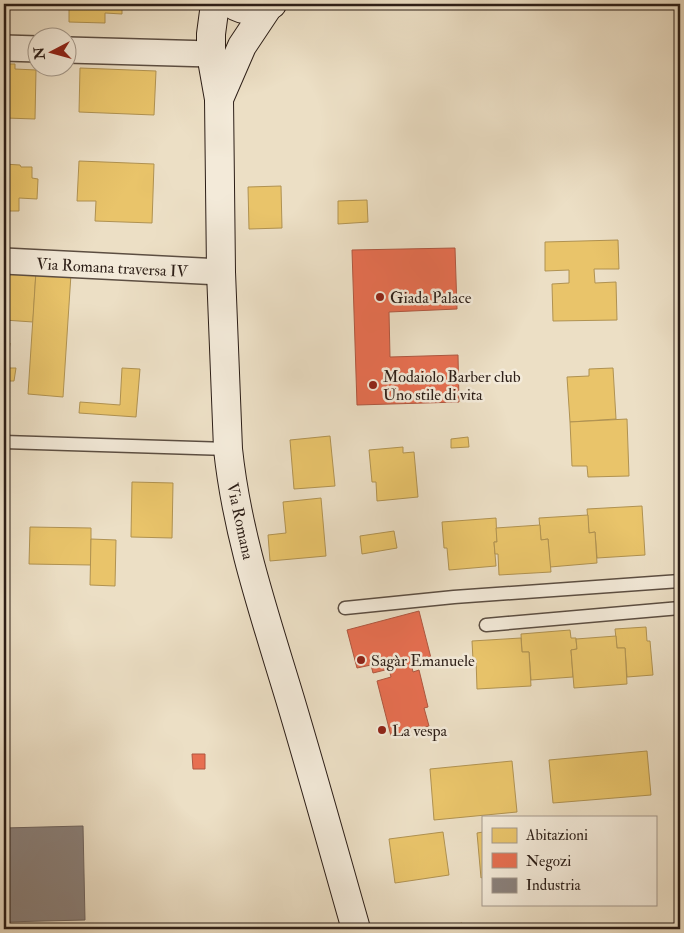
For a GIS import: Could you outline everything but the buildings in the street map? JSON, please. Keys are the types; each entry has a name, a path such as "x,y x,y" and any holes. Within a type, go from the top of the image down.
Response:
{"main road":[{"name":"Via Romana","path":"215,4 211,34 211,54 218,99 221,272 228,449 235,498 248,558 356,929"},
{"name":"Via Romana","path":"232,4 242,9 250,10 270,5"},
{"name":"Via Romana","path":"218,99 242,46 270,5"}],"street":[{"path":"4,48 28,49"},
{"path":"78,50 211,54"},
{"name":"Via Romana traversa IV","path":"4,262 221,272"}],"lane":[{"path":"4,442 228,449"},
{"path":"345,608 454,597 680,581"},
{"path":"486,625 680,608"}],"place":[{"name":"Giada Palace","path":"380,297"},
{"name":"Modaiolo Barber club Uno stile di vita","path":"373,385"},
{"name":"Sagàr Emanuele","path":"361,660"},
{"name":"La vespa","path":"382,730"}]}
